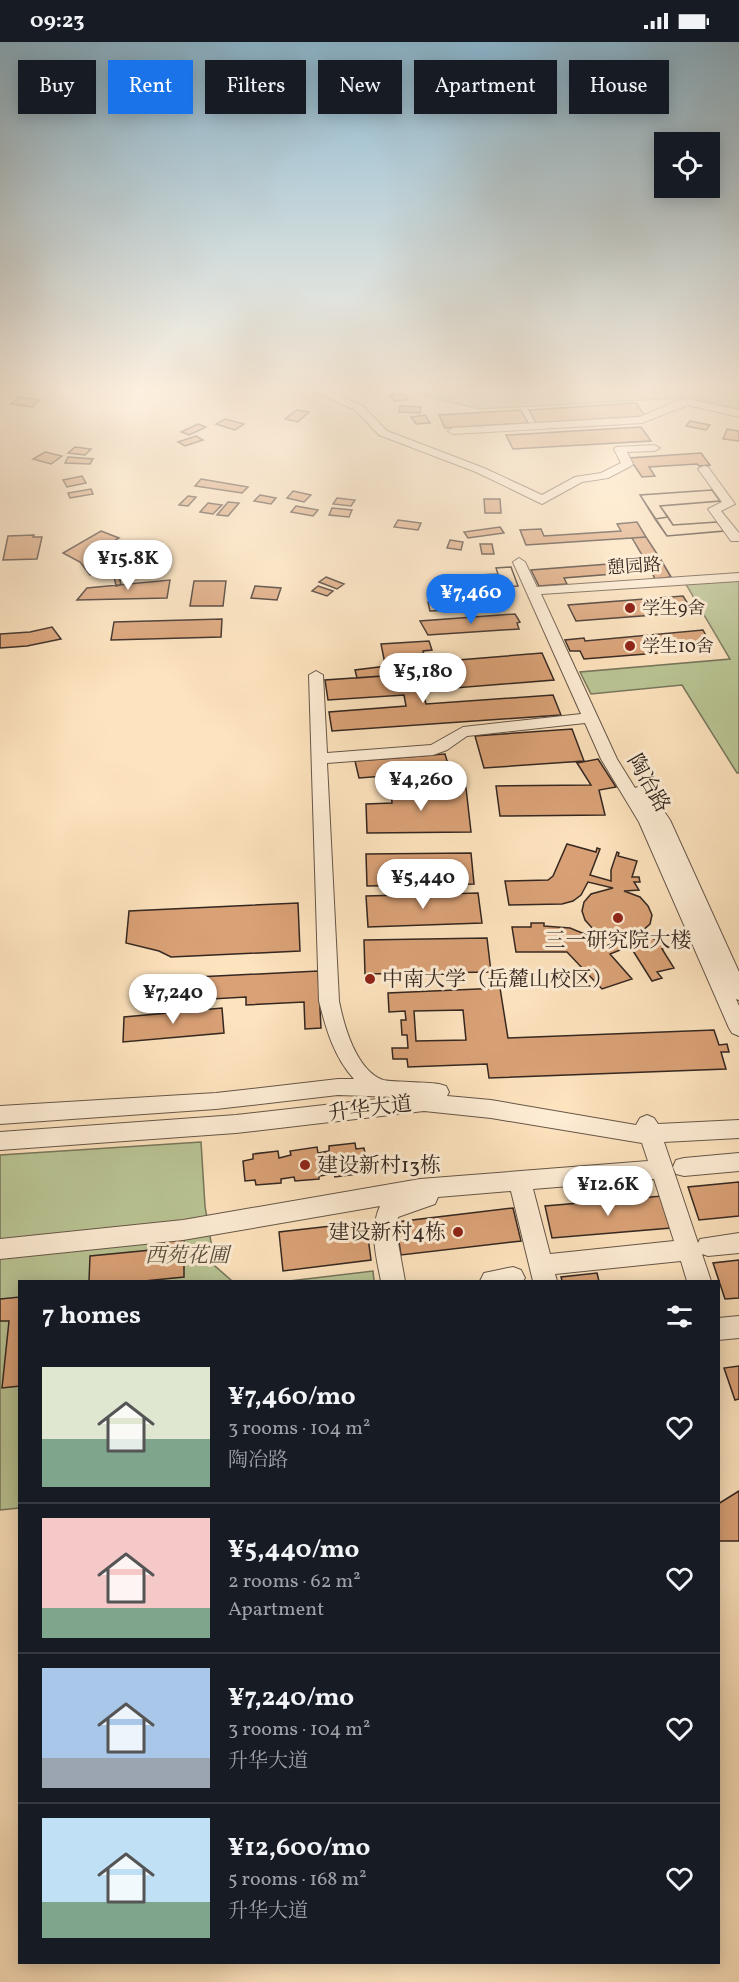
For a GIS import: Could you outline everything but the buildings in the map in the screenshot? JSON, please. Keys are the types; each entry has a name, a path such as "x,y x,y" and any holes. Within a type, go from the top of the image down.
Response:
{"street":[{"path":"500,480 542,500 578,480"},
{"path":"713,480 734,503 714,509 737,537"},
{"name":"陶冶路","path":"519,562 609,759 647,822 739,1028"},
{"name":"憩园路","path":"532,591 739,577"},
{"path":"316,675 329,1001 336,1035 345,1053 361,1074 406,1104"},
{"path":"319,759 433,750 443,747 453,737 463,732 591,718"},
{"path":"618,772 645,794 662,820 739,993"},
{"name":"升华大道","path":"0,1115 216,1101 338,1087 378,1087 466,1096 649,1129 739,1120"},
{"name":"升华大道","path":"0,1141 236,1124 406,1104 450,1103 608,1131 739,1129"},
{"path":"649,1129 662,1169 698,1248 699,1280"},
{"path":"684,1167 739,1162"},
{"path":"0,1249 183,1230 420,1189 662,1169"},
{"path":"520,1181 543,1273 739,1243"},
{"path":"393,1280 385,1234 385,1220 388,1211 458,1186"},
{"path":"720,1329 739,1327"}],"green space":[{"path":"739,577 739,773 737,773 682,685 591,694 580,672 730,659 684,581"},
{"path":"201,1142 205,1206 215,1266 231,1280 18,1280 18,1508 0,1510 0,1155"},
{"name":"西苑花圃","path":"373,1271 374,1280 297,1280"}],"place":[{"name":"学生9舍","path":"630,608"},
{"name":"学生10舍","path":"630,646"},
{"name":"三一研究院大楼","path":"618,918"},
{"name":"中南大学（岳麓山校区）","path":"370,979"},
{"name":"建设新村13栋","path":"305,1165"},
{"name":"建设新村4栋","path":"458,1232"}]}
